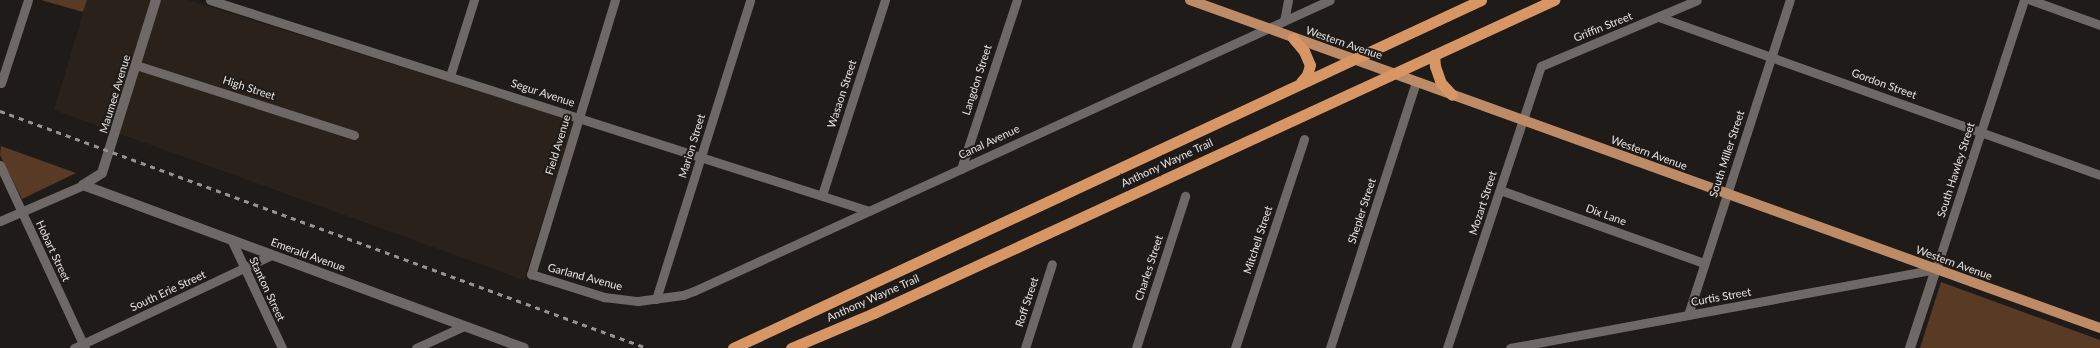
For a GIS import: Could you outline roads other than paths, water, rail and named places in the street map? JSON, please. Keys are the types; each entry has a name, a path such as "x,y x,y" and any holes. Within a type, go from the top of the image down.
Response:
{"highway":[{"name":"Anthony Wayne Trail","path":"736,347 1352,58 1481,0"},
{"name":"Anthony Wayne Trail","path":"791,348 874,313 1554,0"},
{"path":"1293,38 1304,51 1310,65 1307,75 1301,82"},
{"path":"1434,55 1435,66 1441,83 1452,94"}],"main road":[{"name":"Western Avenue","path":"1190,0 2100,328"}],"street":[{"path":"1,82 28,0"},
{"name":"Maumee Avenue","path":"83,185 102,173 156,0"},
{"name":"Segur Avenue","path":"210,0 869,211"},
{"path":"450,76 474,0"},
{"name":"Field Avenue","path":"531,274 615,0"},
{"name":"Marion Street","path":"656,299 750,0"},
{"name":"Wasaon Street","path":"822,195 885,0"},
{"name":"Langdon Street","path":"961,168 1017,0"},
{"path":"1284,21 1288,0"},
{"name":"Canal Avenue","path":"656,299 683,295 694,291 1330,0"},
{"name":"Griffin Street","path":"1541,66 1697,0"},
{"name":"South Miller Street","path":"1688,315 1790,0"},
{"name":"South Hawley Street","path":"1910,348 2024,0"},
{"path":"2031,0 2100,25"},
{"name":"Gordon Street","path":"1659,17 2100,175"},
{"name":"High Street","path":"136,65 354,135"},
{"name":"Mozart Street","path":"1447,348 1541,66"},
{"name":"Shepler Street","path":"1330,348 1416,82"},
{"name":"Mitchell Street","path":"1235,348 1304,139"},
{"name":"Hobart Street","path":"0,165 84,346"},
{"path":"0,221 83,185"},
{"name":"Emerald Avenue","path":"83,185 524,348"},
{"name":"Dix Lane","path":"1500,190 1704,263"},
{"name":"Charles Street","path":"1136,348 1185,196"},
{"name":"Stanton Street","path":"231,239 282,348"},
{"name":"South Erie Street","path":"74,348 84,346 272,255"},
{"name":"Roff Street","path":"1025,348 1052,264"},
{"name":"Curtis Street","path":"1510,348 1936,269"},
{"name":"Garland Avenue","path":"531,274 591,293 619,300 638,301 656,299"},
{"path":"416,348 464,326"}],"railway":[{"path":"0,111 647,348"}]}
